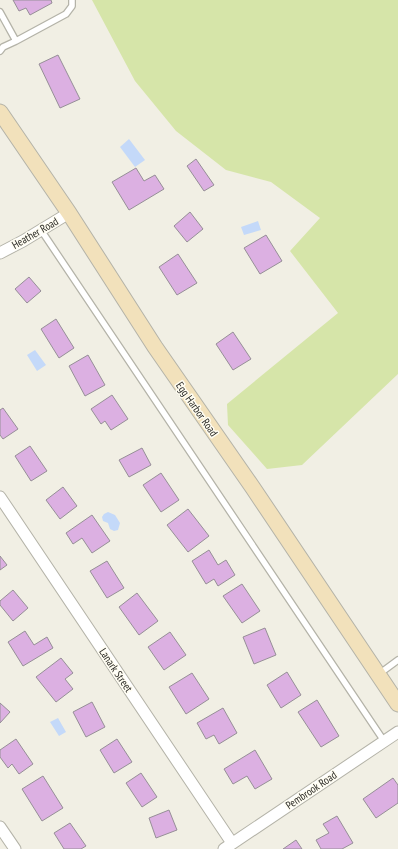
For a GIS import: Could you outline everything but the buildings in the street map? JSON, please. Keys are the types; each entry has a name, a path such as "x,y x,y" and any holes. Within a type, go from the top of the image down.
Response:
{"main road":[{"name":"Egg Harbor Road","path":"0,112 69,213 154,347 253,488 398,704"}],"street":[{"name":"Heather Road","path":"0,253 69,213"},
{"name":"Lanark Street","path":"0,497 228,846"},
{"name":"Pembrook Road","path":"228,846 398,732"},
{"path":"0,827 15,849"}],"lane":[{"path":"0,52 3,47 66,14 72,6 72,0"},
{"path":"0,12 16,41"},
{"path":"0,44 16,41"},
{"path":"41,230 384,741"},
{"path":"378,675 398,660"}],"green space":[{"path":"92,0 398,0 398,374 302,465 267,469 228,425 227,404 338,313 290,251 320,218 271,182 226,170 176,131 135,81"}],"water":[{"path":"129,139 145,160 135,167 120,147"},
{"path":"258,221 261,230 244,235 241,227"},
{"path":"35,350 46,365 37,371 27,355"},
{"path":"108,512 115,515 120,523 118,530 114,531 110,529 108,523 103,521 102,517"},
{"path":"58,718 66,732 59,736 50,722"}]}
